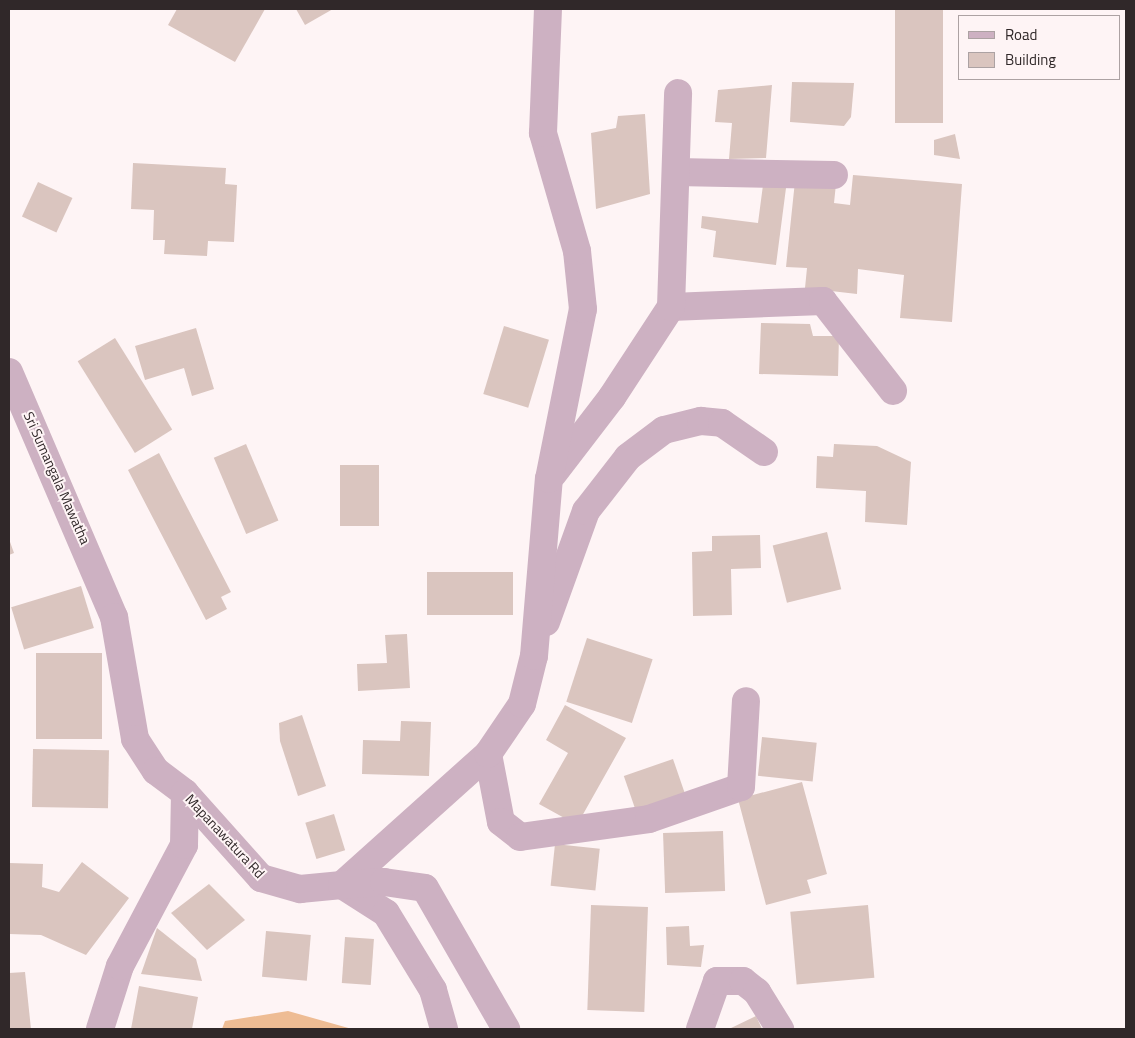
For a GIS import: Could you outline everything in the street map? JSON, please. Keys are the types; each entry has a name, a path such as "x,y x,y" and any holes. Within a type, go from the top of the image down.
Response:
{"street":[{"path":"534,656 549,479 583,309 577,251 543,133 548,9"},
{"path":"549,479 612,397 671,307 678,93"},
{"path":"676,172 834,175"},
{"path":"671,307 823,301 893,391"},
{"name":"Sri Sumangala Mawatha","path":"9,374 92,557"},
{"path":"444,1029 433,990 386,913 342,885 488,754 522,704 534,656 586,512 628,456 664,430 701,421 722,424 764,452"},
{"name":"Mapanawatura Rd","path":"92,557 114,616 135,740 156,771 185,793 261,878 300,889 384,882 425,888 506,1029"},
{"path":"488,754 501,822 520,837 649,819 741,787 746,701"},
{"path":"100,1029 120,966 184,845 185,793"},
{"path":"700,1029 717,981 743,981 757,992 780,1029"}],"shaded area":[{"path":"288,1011 352,1029 222,1029 225,1021"}],"building":[{"path":"177,9 265,9 235,62 168,25"},
{"path":"296,9 333,9 305,25"},
{"path":"895,9 943,9 943,123 895,123"},
{"path":"792,82 854,83 851,117 844,126 790,122"},
{"path":"772,85 766,158 729,159 732,123 715,122 718,90"},
{"path":"645,114 650,194 596,209 591,133 616,128 618,116"},
{"path":"955,134 960,159 934,155 934,140"},
{"path":"133,163 226,168 225,184 237,185 234,242 208,241 207,256 164,254 165,240 153,240 154,210 131,209"},
{"path":"853,175 962,184 952,322 900,318 904,275 858,269 857,294 805,288 807,268 786,267 795,181 836,184 834,203 850,205"},
{"path":"38,182 72,198 56,232 22,216"},
{"path":"763,185 786,188 776,265 713,257 716,231 701,228 702,216 758,223"},
{"path":"761,323 810,324 813,336 839,336 838,376 759,374"},
{"path":"504,326 549,340 528,408 483,394"},
{"path":"196,328 214,389 192,396 184,368 145,380 135,346"},
{"path":"115,338 172,430 135,453 78,361"},
{"path":"246,444 278,520 246,534 214,458"},
{"path":"834,444 877,446 911,462 907,525 865,522 866,491 816,488 817,456 833,457"},
{"path":"159,453 231,592 221,597 227,609 206,620 128,470"},
{"path":"340,465 379,465 379,526 340,526"},
{"path":"827,532 841,589 787,603 773,546"},
{"path":"760,535 761,568 731,569 732,615 693,616 692,552 712,551 712,536"},
{"path":"9,539 14,553 9,555"},
{"path":"427,572 513,572 513,615 427,615"},
{"path":"81,586 94,628 24,649 11,607"},
{"path":"407,634 410,688 358,691 357,664 387,663 385,635"},
{"path":"587,638 653,659 632,723 566,702"},
{"path":"36,653 102,653 102,739 36,739"},
{"path":"565,705 626,738 577,825 539,804 568,753 546,740"},
{"path":"302,715 326,786 298,796 280,741 279,723"},
{"path":"401,721 431,722 429,776 362,774 363,740 400,741"},
{"path":"762,737 817,743 813,782 758,776"},
{"path":"33,749 109,750 108,808 32,807"},
{"path":"673,759 686,797 637,814 624,776"},
{"path":"802,782 827,874 807,880 811,893 766,905 738,799"},
{"path":"334,814 345,850 316,859 305,823"},
{"path":"723,831 725,891 665,893 663,833"},
{"path":"555,844 600,849 595,890 551,886"},
{"path":"82,862 129,898 86,955 41,935 9,934 9,863 43,864 42,887 59,892"},
{"path":"209,884 245,920 207,950 171,913"},
{"path":"591,905 648,907 644,1012 587,1010"},
{"path":"868,905 874,978 797,985 790,912"},
{"path":"689,926 690,946 704,945 701,967 667,965 666,927"},
{"path":"157,928 196,959 202,981 141,974"},
{"path":"266,931 311,935 307,981 262,977"},
{"path":"345,937 374,939 371,985 342,983"},
{"path":"25,972 31,1029 9,1029 9,973"},
{"path":"139,986 198,997 192,1029 131,1029"},
{"path":"756,1016 762,1029 729,1029"}]}
